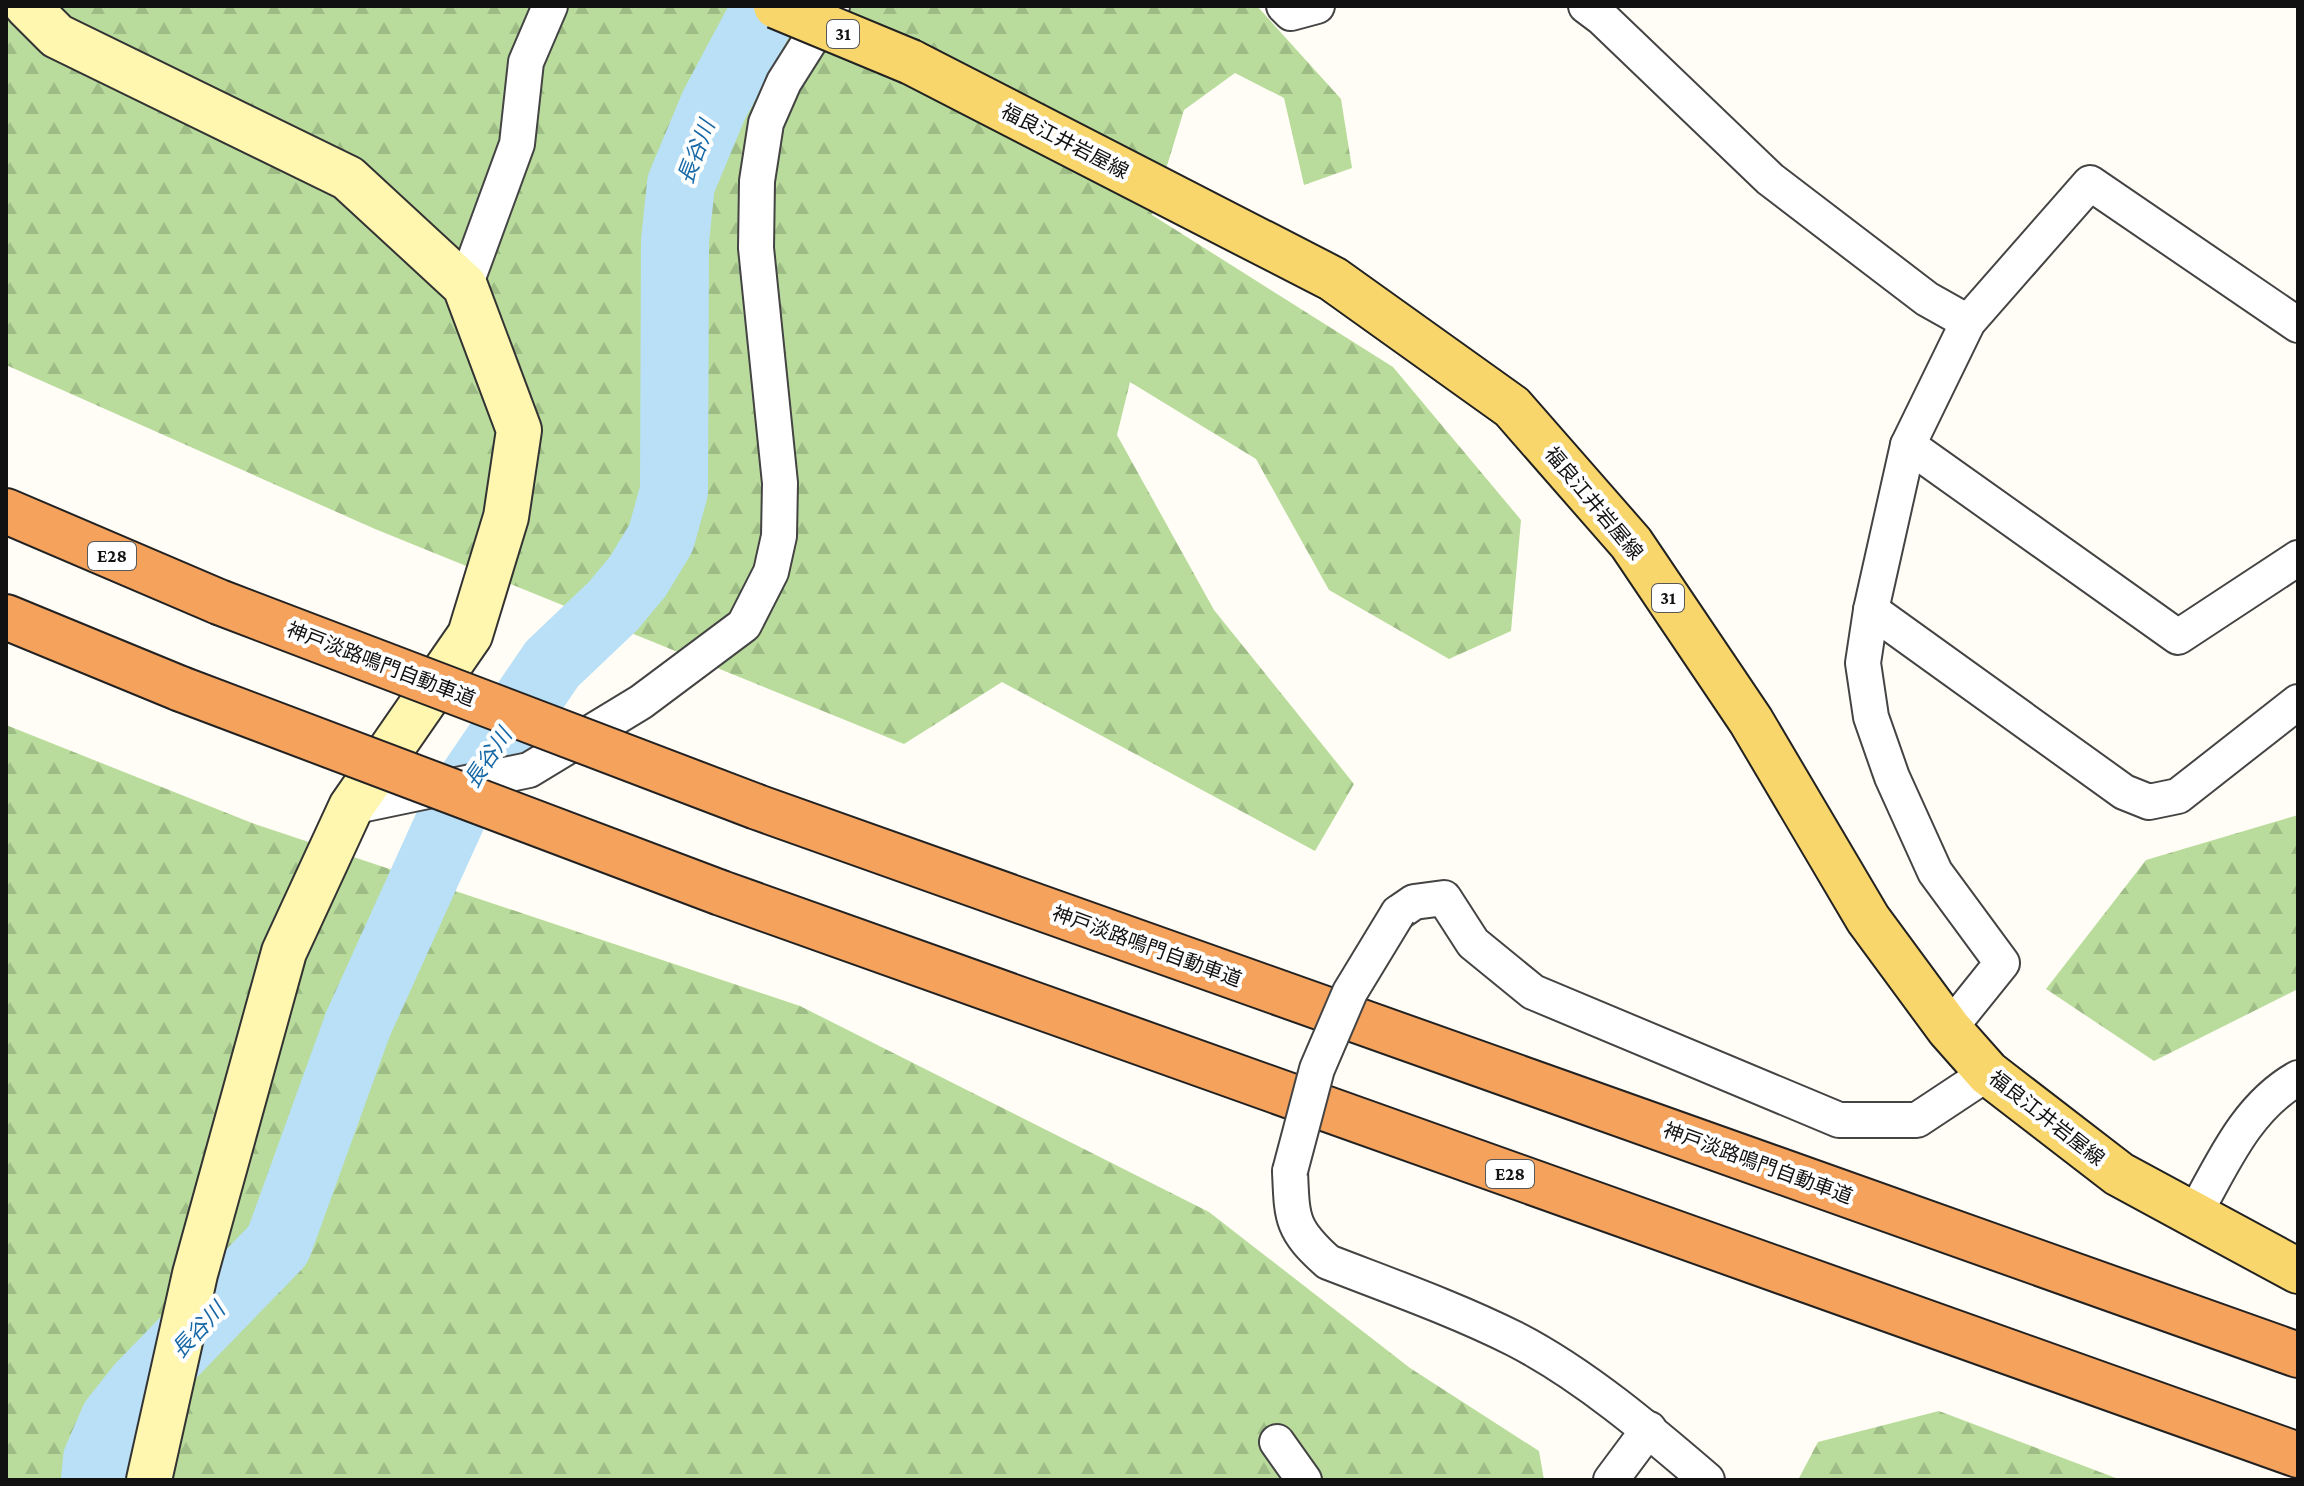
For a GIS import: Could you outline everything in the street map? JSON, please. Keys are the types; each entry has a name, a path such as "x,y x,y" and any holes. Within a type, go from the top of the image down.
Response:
{"highway":[{"name":"神戸淡路鳴門自動車道","path":"6,511 219,602 757,807 2298,1355"},
{"name":"E28","path":"6,617 181,689 721,893 2298,1455"}],"main road":[{"name":"福良江井岩屋線","path":"776,6 911,62 1333,279 1512,407 1631,543 1751,721 1868,919 1949,1029 1988,1073 2119,1174 2298,1271"}],"street":[{"path":"27,6 57,36 348,178 465,286 519,430 506,517 470,635 351,807 284,952 195,1274 149,1480"},
{"path":"465,286 517,144 526,62 550,6"},
{"path":"351,807 529,770 641,702 744,625 771,572 779,536 780,483 756,248 757,181 766,123 784,82 832,6"},
{"path":"1284,6 1291,13 1317,6"},
{"path":"1586,6 1770,179 1927,299 1968,322"},
{"path":"1949,1029 2002,963 1935,872 1892,777 1871,717 1863,663 1871,610 1908,445 1968,322 2090,183 2298,325"},
{"path":"1908,445 2178,637 2298,558"},
{"path":"1871,610 2124,792 2149,802 2178,796 2298,702"},
{"path":"1707,1480 1649,1429 1582,1381 1516,1340 1328,1262 1306,1242 1292,1218 1290,1171 1317,1069 1350,992 1398,913 1414,902 1444,898 1473,943 1533,992 1839,1120 1917,1120 1988,1073"},
{"path":"2194,1215 2247,1122 2282,1087 2298,1078"},
{"path":"1611,1480 1649,1429"},
{"path":"1277,1442 1304,1480"}],"green space":[{"path":"6,6 1257,6 1341,99 1352,168 1304,185 1284,98 1235,73 1184,110 1152,215 1393,367 1521,520 1511,631 1449,659 1329,590 1256,459 1130,382 1117,435 1214,610 1354,784 1315,851 1002,682 904,744 375,529 6,365"},
{"path":"6,725 252,823 800,1006 1209,1212 1410,1368 1539,1451 1544,1480 6,1480"},
{"path":"2298,815 2298,989 2154,1061 2046,989 2146,860"},
{"path":"1939,1411 2121,1480 1798,1480 1818,1442"}],"waterway":[{"name":"長谷川","path":"95,1480 97,1459 114,1420 141,1386 278,1245 358,1024 460,799 552,664 613,606 638,576 661,538 674,491 675,241 681,184 714,105 767,6"}]}
